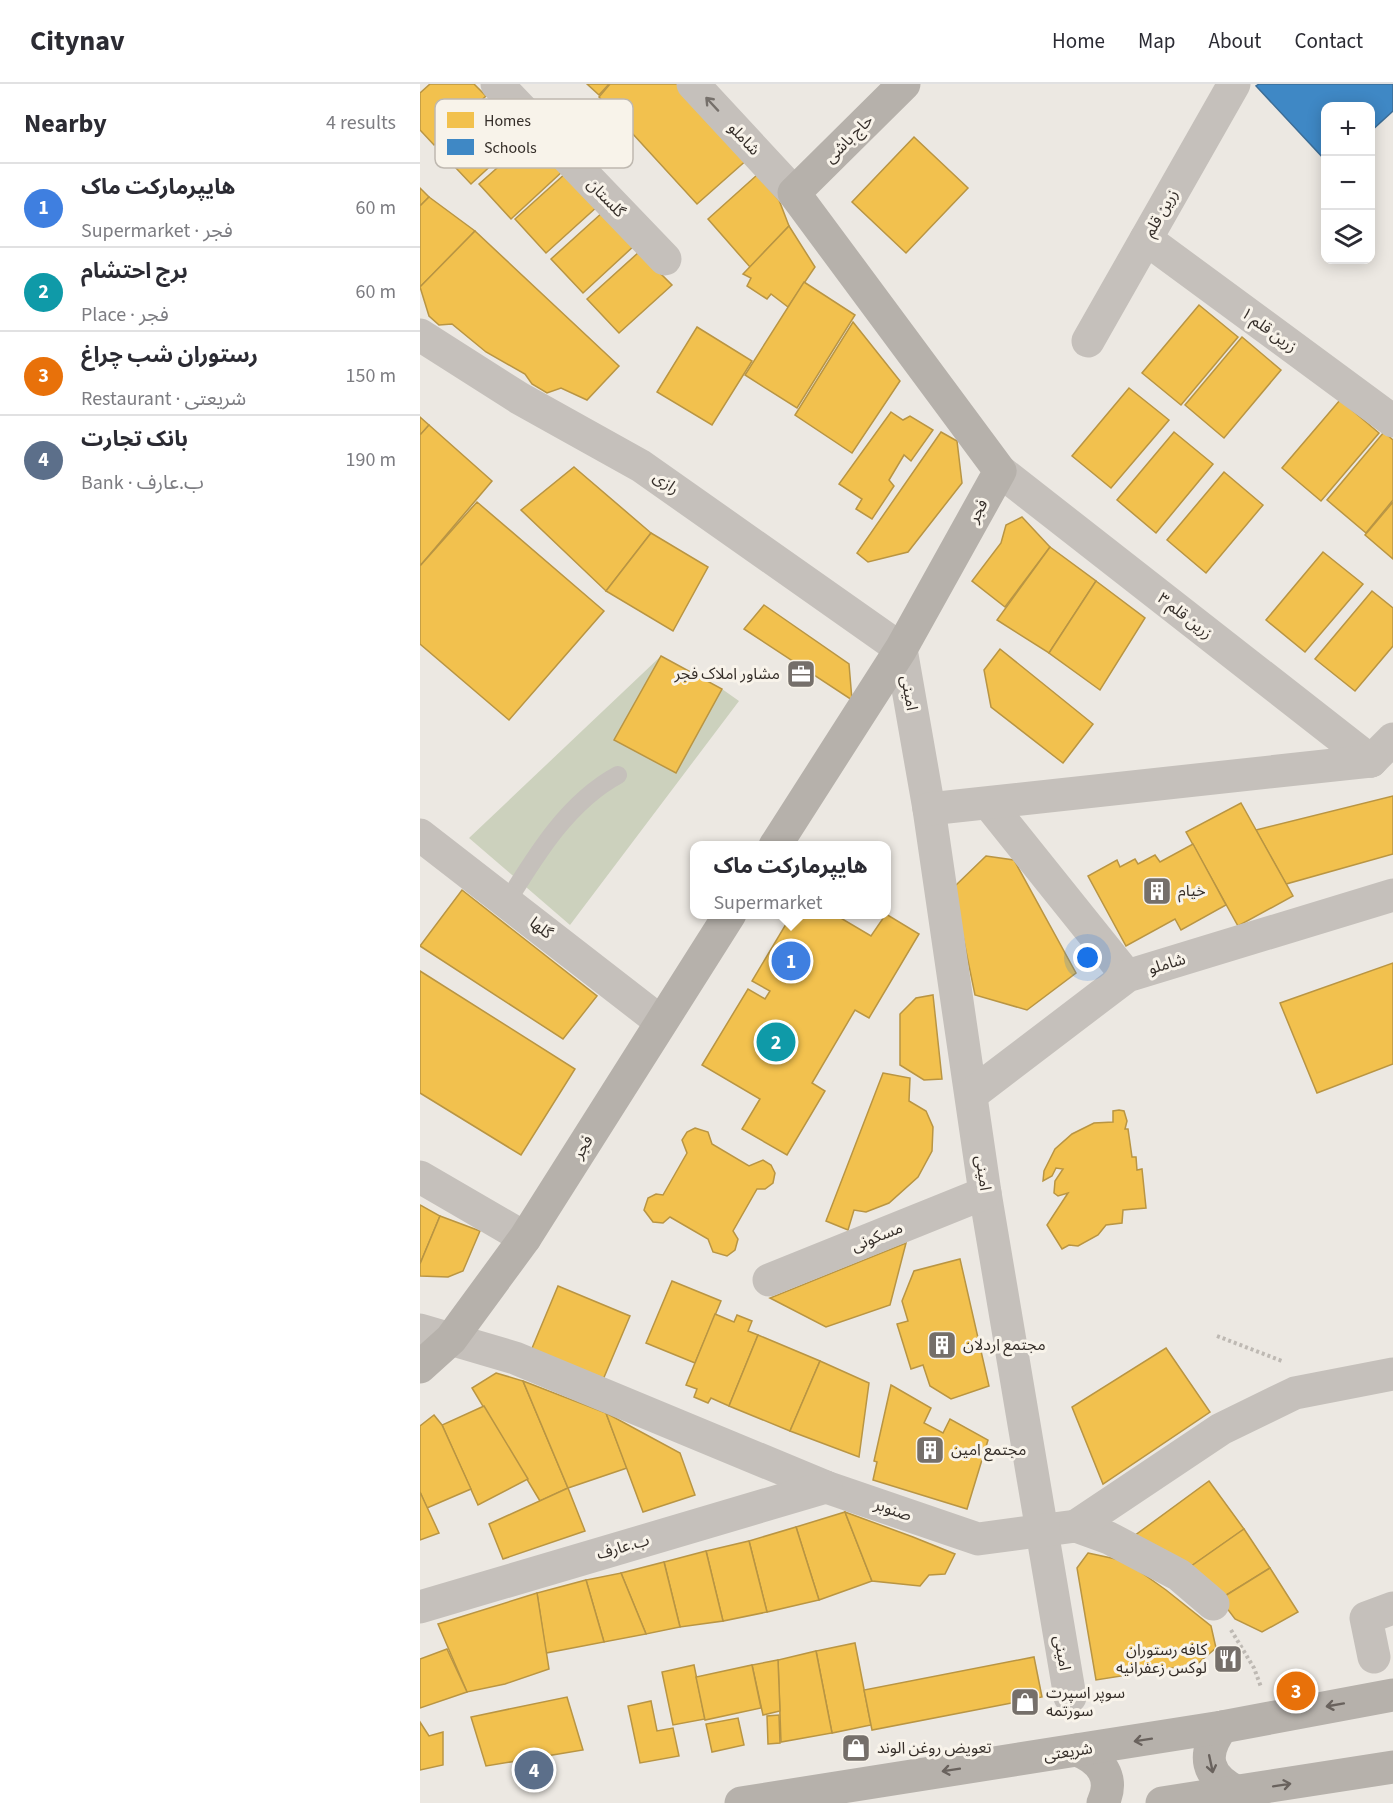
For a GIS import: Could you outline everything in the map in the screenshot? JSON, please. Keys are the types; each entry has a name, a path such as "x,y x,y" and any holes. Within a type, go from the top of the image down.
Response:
{"street":[{"name":"گلستان","path":"497,84 511,99"},
{"name":"شاملو","path":"693,84 794,193"},
{"name":"حاج باشی","path":"794,193 904,84"},
{"name":"زرین قلم","path":"1088,341 1234,84"},
{"name":"گلستان","path":"578,168 665,259"},
{"path":"794,193 1000,471"},
{"name":"زرین قلم ۱","path":"1146,239 1393,421"},
{"name":"رازی","path":"420,335 519,398 641,466 901,649"},
{"name":"فجر","path":"778,841 901,649 1000,471"},
{"name":"زرین قلم ۳","path":"1000,471 1382,750"},
{"name":"امینی","path":"901,649 929,809 985,1193 1070,1696"},
{"path":"929,809 989,804 1382,750"},
{"path":"989,804 1126,976"},
{"name":"گلها","path":"420,835 661,1022"},
{"name":"شاملو","path":"972,1094 1126,976 1393,896"},
{"name":"فجر","path":"420,1367 451,1339 525,1238 727,919"},
{"path":"420,1177 525,1238"},
{"name":"مسکونی","path":"769,1280 985,1193"},
{"name":"صنوبر","path":"420,1330 515,1358 826,1487 978,1539 1076,1526 1109,1538 1179,1575 1213,1604"},
{"path":"1076,1526 1221,1429 1295,1392 1391,1376"},
{"name":"ب.عارف","path":"420,1607 826,1487"},
{"path":"1374,1657 1366,1618 1393,1608"},
{"name":"شریعتی","path":"741,1803 1222,1727 1393,1695"},
{"path":"1222,1727 1212,1740 1209,1756 1212,1772 1222,1784 1236,1792"},
{"path":"1077,1750 1099,1762 1106,1775 1108,1788 1103,1803"},
{"path":"1161,1803 1393,1767"}],"lane":[{"path":"507,902 541,847 595,787 618,775"}],"path":[{"path":"1213,1604 1254,1668 1272,1716"}],"green space":[{"path":"661,656 615,740 676,773 722,689 739,701 570,925 469,838"}],"building: Homes":[{"path":"430,84 474,84 486,96 483,99 435,99 434,145 420,130 420,93"},
{"path":"587,84 609,84 599,95"},
{"path":"610,84 679,84 749,158 697,204 633,134 633,99 601,99 599,97"},
{"path":"914,137 968,188 906,253 852,202"},
{"path":"456,168 488,168 471,184"},
{"path":"497,168 562,168 564,170 511,219 479,184"},
{"path":"567,172 599,205 546,253 515,219"},
{"path":"757,175 779,200 789,226 750,267 708,219"},
{"path":"420,188 429,197 420,206"},
{"path":"429,197 475,231 420,287 420,206"},
{"path":"603,212 636,244 583,293 551,259"},
{"path":"789,226 815,267 788,307 771,294 767,299 747,286 751,278 743,274"},
{"path":"475,231 619,366 587,400 561,388 547,393 532,384 525,374 486,352 452,324 439,325 429,316 420,287"},
{"path":"639,252 672,285 619,333 587,299"},
{"path":"804,282 855,315 797,408 745,375"},
{"path":"1199,305 1238,337 1181,405 1142,373"},
{"path":"853,322 900,381 852,453 795,415"},
{"path":"697,327 752,361 712,425 657,392"},
{"path":"1242,337 1281,370 1224,438 1185,405"},
{"path":"1129,388 1169,420 1111,488 1072,456"},
{"path":"1340,400 1379,433 1321,501 1282,468"},
{"path":"891,412 903,420 910,416 933,430 911,461 904,455 889,480 894,486 872,519 856,509 862,499 839,484"},
{"path":"420,417 429,425 420,435"},
{"path":"429,425 492,481 420,566 420,435"},
{"path":"941,432 957,441 962,483 908,552 868,562 857,553"},
{"path":"1174,432 1213,464 1156,533 1117,500"},
{"path":"1384,432 1393,440 1393,500 1366,533 1327,500"},
{"path":"574,467 651,533 606,591 521,510"},
{"path":"1224,472 1263,505 1206,573 1167,540"},
{"path":"477,502 604,611 509,720 420,644 420,566"},
{"path":"1393,502 1393,559 1365,535"},
{"path":"1022,517 1050,547 1005,607 972,581 1001,543 1006,525"},
{"path":"651,533 708,567 673,631 606,591"},
{"path":"1050,547 1096,581 1049,653 997,620"},
{"path":"1323,552 1363,584 1305,652 1266,620"},
{"path":"1096,581 1145,618 1100,690 1049,653"},
{"path":"1372,591 1393,608 1393,646 1355,691 1315,659"},
{"path":"764,605 849,664 852,700 744,629"},
{"path":"1000,649 1093,724 1063,763 991,707 984,670"},
{"path":"661,656 722,689 676,773 614,740"},
{"path":"1393,796 1393,854 1286,884 1256,830"},
{"path":"1241,803 1293,896 1238,926 1186,832"},
{"name":"خیام","path":"1193,844 1226,905 1181,930 1175,919 1126,946 1088,876 1117,860 1120,867 1135,859 1138,864 1155,855 1160,862"},
{"path":"986,856 1014,860 1076,973 1027,1010 975,995 953,888"},
{"path":"462,890 597,996 563,1039 420,946"},
{"path":"891,917 919,934 869,1018 855,1010 812,1083 825,1091 787,1155 742,1129 760,1099 702,1065 748,989 765,999 770,991 752,981 789,919 842,919 871,936 883,919 891,919"},
{"path":"1393,963 1393,1064 1317,1093 1280,1003"},
{"path":"420,971 575,1069 521,1155 420,1093"},
{"path":"933,995 942,1079 924,1080 900,1065 900,1014 916,998"},
{"path":"883,1073 910,1078 909,1101 926,1111 933,1127 932,1151 918,1177 889,1203 866,1212 854,1210 848,1230 826,1221"},
{"path":"1113,1111 1124,1111 1127,1121 1125,1129 1128,1129 1132,1157 1136,1157 1137,1170 1142,1169 1146,1208 1123,1210 1122,1223 1106,1225 1098,1235 1078,1246 1069,1245 1062,1249 1047,1225 1068,1193 1058,1196 1054,1193 1055,1181 1063,1169 1056,1168 1052,1176 1043,1181 1044,1171 1055,1149 1072,1134 1094,1123 1113,1122"},
{"path":"695,1128 708,1132 712,1144 749,1166 763,1160 771,1165 775,1173 773,1183 765,1189 757,1189 733,1231 738,1239 735,1250 727,1256 713,1252 708,1239 670,1217 663,1223 653,1222 644,1210 648,1198 656,1194 663,1195 687,1153 682,1140 687,1132"},
{"path":"420,1205 440,1216 420,1264"},
{"path":"440,1216 480,1231 463,1271 448,1277 420,1276 420,1264"},
{"path":"906,1243 890,1305 826,1327 770,1298"},
{"name":"مجتمع اردلان","path":"960,1259 989,1386 951,1399 930,1386 923,1365 911,1369 897,1324 908,1321 902,1301 914,1271"},
{"path":"672,1281 721,1301 695,1363 646,1343"},
{"path":"558,1286 630,1316 602,1382 530,1353"},
{"path":"715,1314 734,1322 737,1315 752,1321 748,1331 758,1335 729,1406 711,1398 708,1403 694,1397 697,1389 686,1385"},
{"path":"758,1335 820,1361 790,1431 729,1406"},
{"path":"1166,1348 1210,1412 1103,1484 1072,1407"},
{"path":"820,1361 869,1383 859,1457 790,1431"},
{"path":"496,1373 523,1381 568,1488 540,1501 472,1388"},
{"path":"523,1381 606,1413 627,1468 568,1488"},
{"name":"مجتمع امین","path":"891,1385 931,1408 924,1423 943,1433 950,1419 988,1440 967,1509 873,1480 877,1462 874,1461"},
{"path":"484,1406 528,1479 478,1505 442,1425"},
{"path":"606,1413 680,1453 695,1495 643,1512"},
{"path":"434,1415 442,1425 471,1489 427,1508 420,1492 420,1426"},
{"path":"1209,1481 1244,1529 1187,1569 1134,1536"},
{"path":"568,1488 585,1531 503,1559 489,1524"},
{"path":"420,1492 439,1533 420,1540"},
{"path":"845,1512 872,1581 819,1600 796,1527"},
{"path":"845,1512 955,1554 945,1574 929,1575 920,1586 872,1581"},
{"path":"796,1527 819,1600 767,1612 749,1541"},
{"path":"1244,1529 1270,1568 1220,1599 1187,1569"},
{"path":"749,1541 767,1612 723,1621 706,1551"},
{"path":"706,1551 723,1621 680,1627 664,1562"},
{"path":"1088,1553 1125,1561 1166,1590 1211,1626 1216,1648 1197,1664 1096,1680 1077,1568"},
{"path":"664,1562 680,1627 646,1634 621,1573"},
{"path":"1270,1568 1298,1612 1262,1632 1235,1619 1220,1599"},
{"path":"621,1573 646,1634 604,1642 586,1580"},
{"path":"586,1580 604,1642 546,1653 537,1593"},
{"path":"537,1593 549,1669 505,1684 467,1692 438,1624"},
{"path":"855,1643 871,1725 832,1733 816,1651"},
{"path":"447,1649 467,1692 420,1708 420,1659"},
{"path":"816,1651 832,1733 781,1742 778,1660"},
{"path":"1034,1657 1042,1697 872,1730 864,1690"},
{"path":"778,1660 780,1711 763,1715 752,1665"},
{"path":"694,1665 705,1719 673,1725 662,1672"},
{"path":"752,1665 761,1708 705,1720 696,1677"},
{"path":"567,1697 583,1750 486,1766 471,1717"},
{"path":"651,1701 657,1731 673,1728 679,1756 640,1763 628,1706"},
{"path":"779,1715 780,1743 768,1744 767,1716"},
{"path":"738,1718 744,1745 712,1752 706,1724"},
{"path":"420,1722 429,1736 443,1732 443,1765 420,1770"}],"building: Schools":[{"path":"1259,84 1393,84 1393,111 1375,127 1375,102 1321,102 1321,156 1256,86"}],"place":[{"name":"مشاور املاک فجر","path":"801,674"},
{"name":"خیام","path":"1157,891"},
{"name":"هایپرمارکت ماک","path":"791,961"},
{"name":"برج احتشام","path":"776,1042"},
{"name":"مجتمع اردلان","path":"942,1345"},
{"name":"مجتمع امین","path":"930,1450"},
{"name":"کافه رستوران لوکس زعفرانیه","path":"1228,1659"},
{"name":"رستوران شب چراغ","path":"1296,1691"},
{"name":"سوپر اسپرت سورتمه","path":"1025,1702"},
{"name":"تعویض روغن الوند","path":"856,1748"},
{"name":"بانک تجارت","path":"534,1770"}]}
